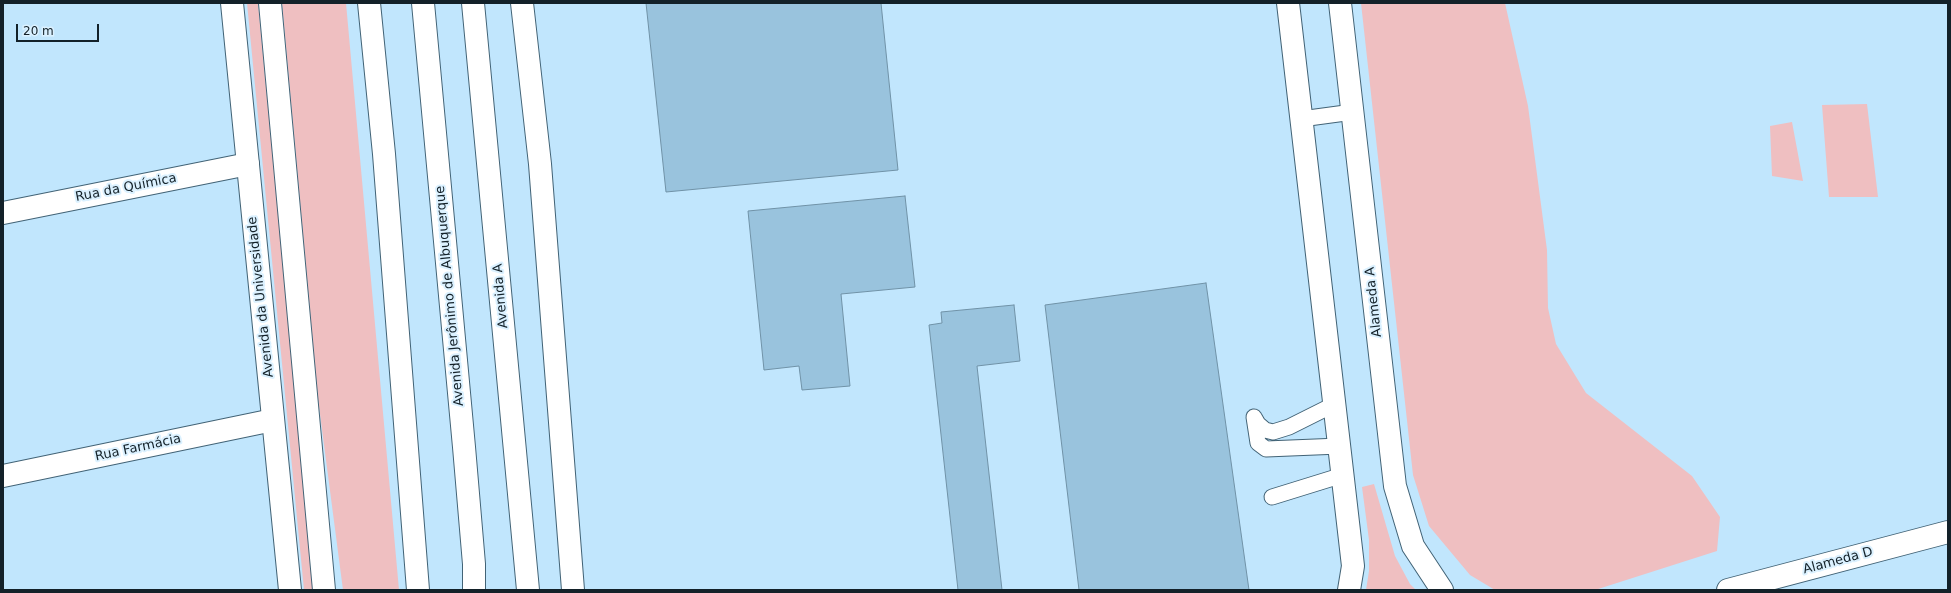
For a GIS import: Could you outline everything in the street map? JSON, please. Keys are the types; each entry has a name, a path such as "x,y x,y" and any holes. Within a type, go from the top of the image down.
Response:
{"street":[{"name":"Avenida da Universidade","path":"232,3 290,590"},
{"path":"270,3 324,590"},
{"path":"369,3 384,154 418,590"},
{"name":"Avenida Jerônimo de Albuquerque","path":"423,3 464,447 474,564 474,590"},
{"name":"Avenida A","path":"473,3 528,590"},
{"path":"522,3 540,164 573,590"},
{"path":"1288,3 1354,566 1349,590"},
{"name":"Alameda A","path":"1340,3 1395,486 1413,546 1442,590"},
{"name":"Rua da Química","path":"3,213 248,164"},
{"name":"Rua Farmácia","path":"3,476 273,420"},
{"name":"Alameda D","path":"1728,590 1948,532"}],"lane":[{"path":"1301,119 1353,112"},
{"path":"1334,404 1289,427 1273,432 1265,430 1258,424 1254,417 1258,443 1266,449 1340,446"},
{"path":"1272,497 1343,475"}],"shaded area":[{"path":"247,3 258,3 314,590 304,590"},
{"path":"282,3 346,3 399,590 343,590 318,399"},
{"path":"1361,3 1505,3 1528,106 1547,250 1548,308 1556,344 1586,393 1692,476 1720,517 1717,551 1595,590 1495,590 1470,575 1429,526 1413,475"},
{"path":"1867,104 1878,197 1829,197 1822,105"},
{"path":"1792,122 1803,181 1772,176 1770,126"},
{"path":"1374,484 1395,556 1410,584 1416,590 1366,590 1369,571 1369,540 1362,487"}],"building":[{"path":"646,3 881,3 898,170 666,192"},
{"path":"905,196 915,287 841,294 850,386 802,390 799,366 764,370 748,211"},
{"path":"1206,283 1249,590 1079,590 1045,305"},
{"path":"1014,305 1020,361 977,366 1002,590 958,590 929,325 942,323 941,312"}]}
